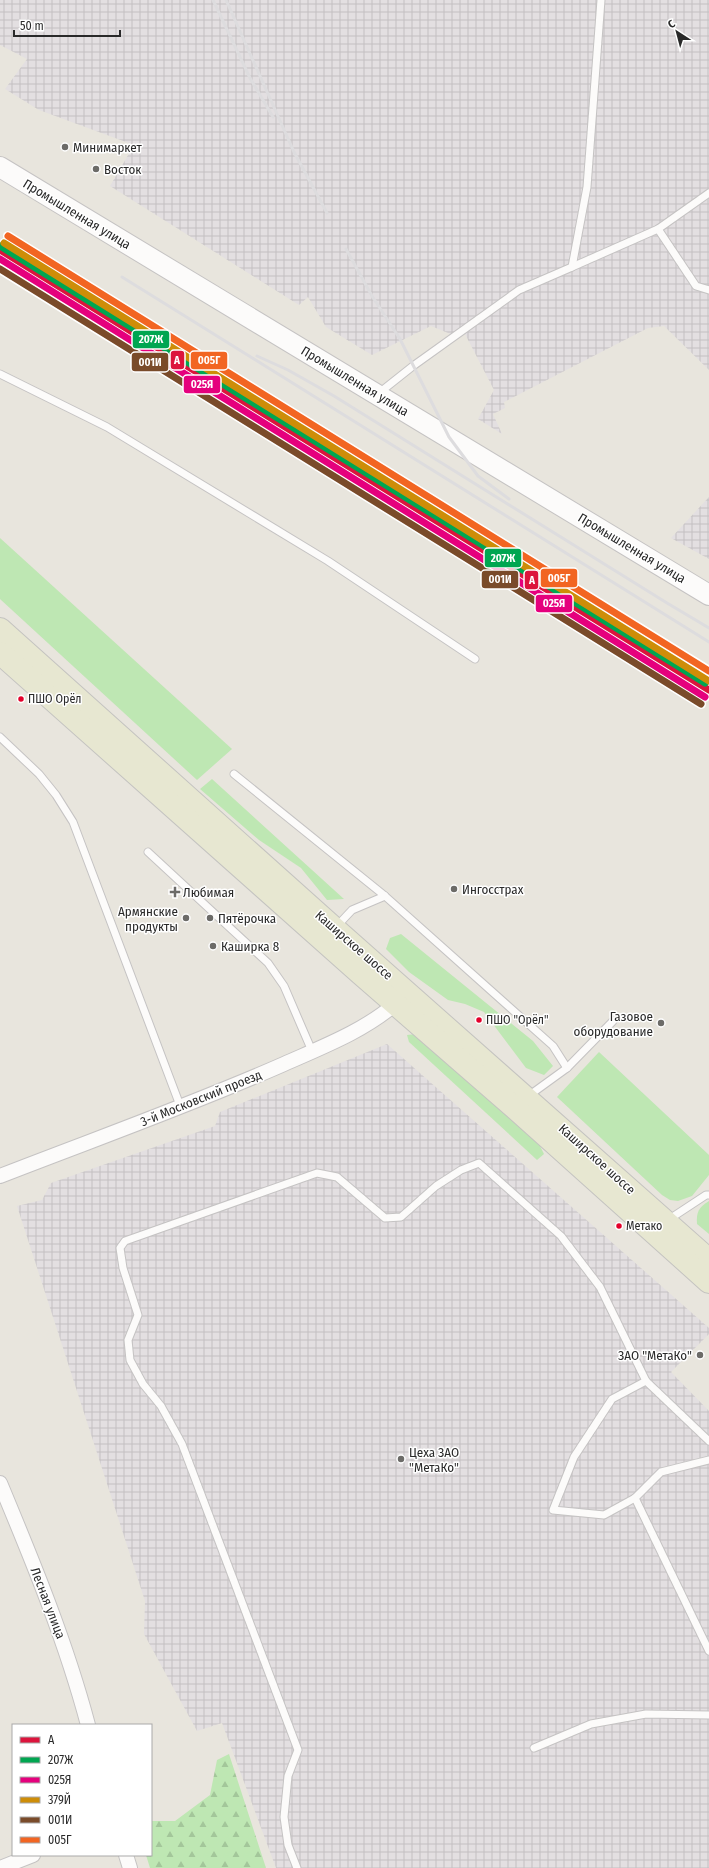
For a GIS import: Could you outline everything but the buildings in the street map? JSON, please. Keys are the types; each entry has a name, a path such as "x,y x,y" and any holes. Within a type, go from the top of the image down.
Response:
{"main road":[{"name":"Каширское шоссе","path":"0,629 335,929 527,1097 709,1260"},
{"name":"Каширское шоссе","path":"0,653 395,1004 516,1109 709,1282"}],"street":[{"name":"Промышленная улица","path":"0,168 709,595"},
{"name":"3-й Московский проезд","path":"0,1176 182,1108 312,1051 370,1022 395,1004"},
{"name":"Лесная улица","path":"0,1483 60,1632 78,1687 88,1724"},
{"path":"0,1868 30,1856"},
{"path":"126,1856 130,1868"}],"lane":[{"path":"572,267 587,187 601,0"},
{"path":"377,395 413,366 519,290 658,229 709,193"},
{"path":"658,229 696,286 709,290"},
{"path":"0,374 107,427 328,560 475,659"},
{"path":"0,737 43,779 56,794 73,822 182,1108"},
{"path":"234,774 385,896 554,1046 567,1068"},
{"path":"148,852 257,951 273,968 284,986 312,1051"},
{"path":"335,929 352,910 385,896"},
{"path":"527,1097 567,1068 612,1021"},
{"path":"297,1868 288,1845 284,1817 288,1776 298,1750 182,1444 161,1406 143,1384 130,1360 128,1340 138,1314 122,1268 120,1248 125,1241 317,1173 338,1177 385,1218 401,1217 436,1186 462,1170 479,1163 561,1236 600,1287 646,1381 709,1441"},
{"path":"666,1221 709,1195"},
{"path":"646,1381 612,1399 574,1457 553,1510 604,1515 635,1498 661,1472 709,1460"},
{"path":"635,1498 709,1651"},
{"path":"534,1748 591,1724 646,1714 709,1715"}],"shaded area":[{"path":"0,0 709,0 709,370 664,326 648,328 504,402 505,408 493,414 502,434 478,419 494,390 464,332 453,335 431,326 372,355 326,327 308,297 299,305 110,186 134,145 39,110 5,89 27,59 0,45"},
{"path":"709,497 709,559 671,538"},
{"path":"387,1044 709,1328 709,1334 671,1372 709,1411 709,1868 276,1868 222,1723 197,1731 144,1634 145,1601 17,1206 42,1200 51,1183 215,1126 220,1112"}],"green space":[{"path":"0,538 232,749 197,780 0,599"},
{"path":"212,779 344,899 327,900 301,868 259,840 200,789"},
{"path":"401,934 533,1041 553,1066 544,1075 526,1068 484,1012 465,1004 448,1000 409,972 386,949 390,938"},
{"path":"416,1034 539,1144 544,1154 537,1160 409,1042 407,1035"},
{"path":"599,1052 709,1155 709,1175 692,1196 678,1201 670,1200 662,1195 557,1097"},
{"path":"709,1201 709,1234 697,1224 697,1220 699,1210"},
{"path":"229,1754 266,1868 150,1868 146,1856 152,1856 152,1821 175,1821 210,1795 217,1760"}],"railway":[{"path":"213,0 250,78 273,117"},
{"path":"226,0 294,152 327,213"},
{"path":"346,249 372,296 400,339 449,437 478,476 509,499"},
{"path":"122,277 709,642"},
{"path":"257,356 288,370 334,396 709,628"}],"transit line":[{"name":"005Г","path":"8,236 709,671"},
{"name":"379Й","path":"4,243 709,681"},
{"name":"207Ж","path":"0,246 705,683"},
{"name":"A","path":"0,250 709,690"},
{"name":"025Я","path":"0,259 705,697"},
{"name":"001И","path":"0,269 701,704"}],"place":[{"name":"Минимаркет","path":"65,147"},
{"name":"Восток","path":"96,169"},
{"name":"ПШО Орёл","path":"21,699"},
{"name":"Ингосстрах","path":"454,889"},
{"name":"Любимая","path":"175,892"},
{"name":"Армянские продукты","path":"186,918"},
{"name":"Пятёрочка","path":"210,918"},
{"name":"Каширка 8","path":"213,946"},
{"name":"ПШО \"Орёл\"","path":"479,1020"},
{"name":"Газовое оборудование","path":"661,1023"},
{"name":"Метако","path":"619,1226"},
{"name":"ЗАО \"МетаКо\"","path":"700,1355"},
{"name":"Цеха ЗАО \"МетаКо\"","path":"401,1459"}]}
